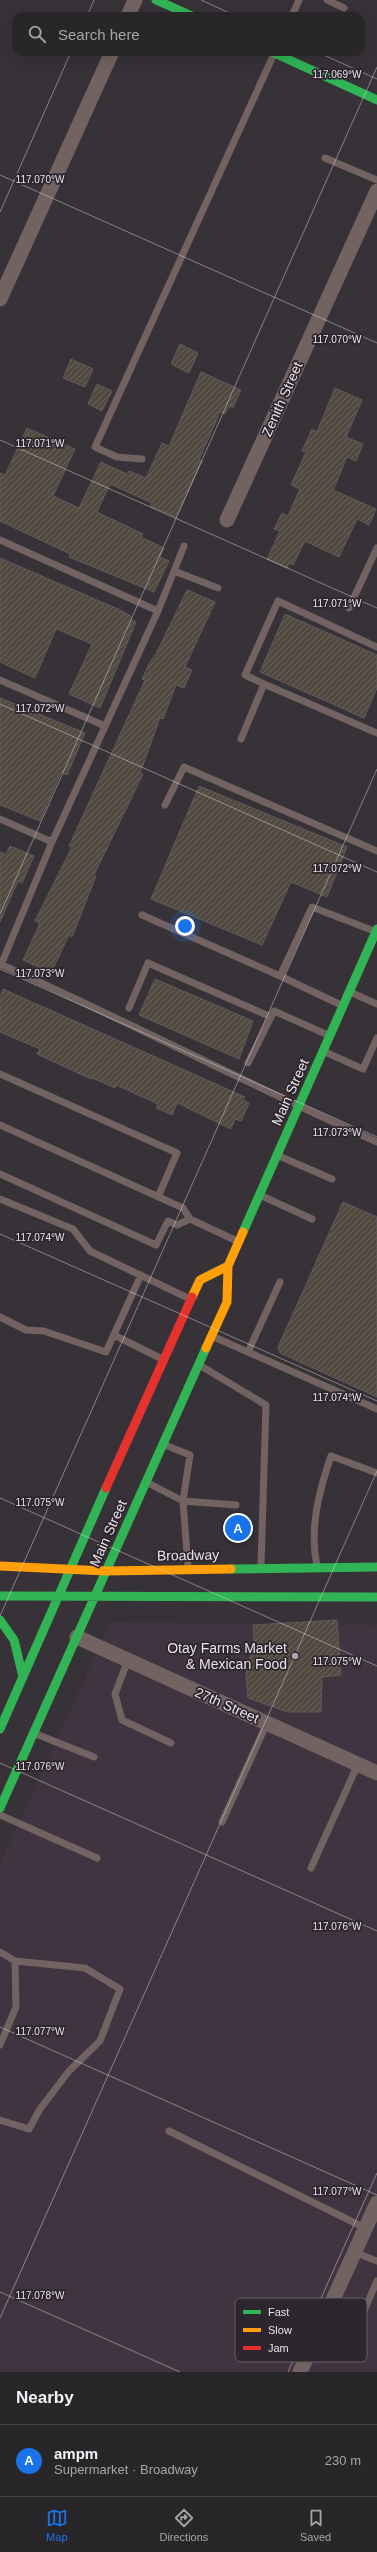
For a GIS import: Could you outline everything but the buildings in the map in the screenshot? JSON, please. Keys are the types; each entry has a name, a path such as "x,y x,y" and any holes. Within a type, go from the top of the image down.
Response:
{"main road":[{"path":"156,0 183,12"},
{"path":"283,56 377,100"},
{"name":"Main Street","path":"0,1808 227,1302 228,1266 349,992 374,944 376,930"},
{"name":"Main Street","path":"0,1729 200,1280 228,1266"},
{"name":"Broadway","path":"0,1566 106,1571 377,1567"},
{"path":"0,1596 59,1595 95,1598 377,1597"},
{"path":"0,1620 14,1640 23,1677"}],"street":[{"path":"130,12 135,0"},
{"path":"0,299 110,56"},
{"name":"Zenith Street","path":"227,520 377,191"},
{"name":"27th Street","path":"77,1637 377,1773"},
{"path":"333,2298 377,2203"},
{"path":"300,2372 304,2362"}],"lane":[{"path":"294,12 299,0"},
{"path":"327,0 344,8"},
{"path":"142,459 117,456 95,447 272,56"},
{"path":"325,158 377,180"},
{"path":"0,540 158,611"},
{"path":"184,546 158,611 52,842 1,965 124,1021 298,1107 377,1142"},
{"path":"349,608 377,548"},
{"path":"174,571 218,588"},
{"path":"377,647 278,601 245,675 377,733"},
{"path":"0,680 105,726"},
{"path":"241,739 264,684"},
{"path":"165,805 184,767 377,851"},
{"path":"0,819 52,842"},
{"path":"280,976 312,907 376,930"},
{"path":"142,915 280,976 343,1006"},
{"path":"129,1008 148,963 271,1017"},
{"path":"349,992 377,1004"},
{"path":"248,1063 274,1011 330,1036"},
{"path":"323,1052 363,1069 377,1038"},
{"path":"0,1074 177,1153 158,1197"},
{"path":"0,1125 183,1208 190,1219 239,1242"},
{"path":"277,1155 332,1179"},
{"path":"0,1174 156,1245 168,1221 177,1225 190,1219"},
{"path":"260,1195 312,1219"},
{"path":"0,1199 73,1229 90,1251 141,1274 191,1300"},
{"path":"0,1317 26,1330 44,1331 106,1352 141,1274"},
{"path":"248,1352 280,1282"},
{"path":"114,1335 164,1360"},
{"path":"212,1336 377,1409"},
{"path":"199,1365 266,1405 260,1568"},
{"path":"163,1445 190,1455 183,1501 188,1569"},
{"path":"318,1567 313,1547 318,1492 331,1456 377,1473"},
{"path":"146,1482 183,1501 236,1505"},
{"path":"128,1660 115,1694 122,1720 171,1743"},
{"path":"222,1822 267,1723"},
{"path":"34,1733 94,1757"},
{"path":"311,1868 358,1764"},
{"path":"0,1815 97,1858"},
{"path":"0,1952 15,1961 85,1968 120,1989 100,2041 69,2071 40,2109 29,2129 0,2120"},
{"path":"0,2045 16,2007 15,1961"},
{"path":"169,2131 366,2228"},
{"path":"354,2252 377,2261"},
{"path":"367,2304 377,2281"}],"shaded area":[{"path":"113,1622 377,1625 377,2372 0,2372 0,1864 108,1627"}],"traffic: fast":[{"path":"156,0 183,12"},
{"path":"281,56 377,100"},
{"path":"243,1232 377,929"},
{"path":"0,1808 206,1348"},
{"path":"0,1729 106,1488"},
{"path":"231,1569 377,1567"},
{"path":"0,1596 377,1597"},
{"path":"0,1620 14,1640 23,1677"}],"traffic: slow":[{"path":"206,1348 227,1302 228,1266 243,1232"},
{"path":"192,1297 200,1280 228,1266"},
{"path":"0,1566 106,1571 231,1569"}],"traffic: jam":[{"path":"106,1488 192,1297"}],"place":[{"name":"ampm","path":"238,1528"},
{"name":"Otay Farms Market & Mexican Food","path":"295,1656"}]}
